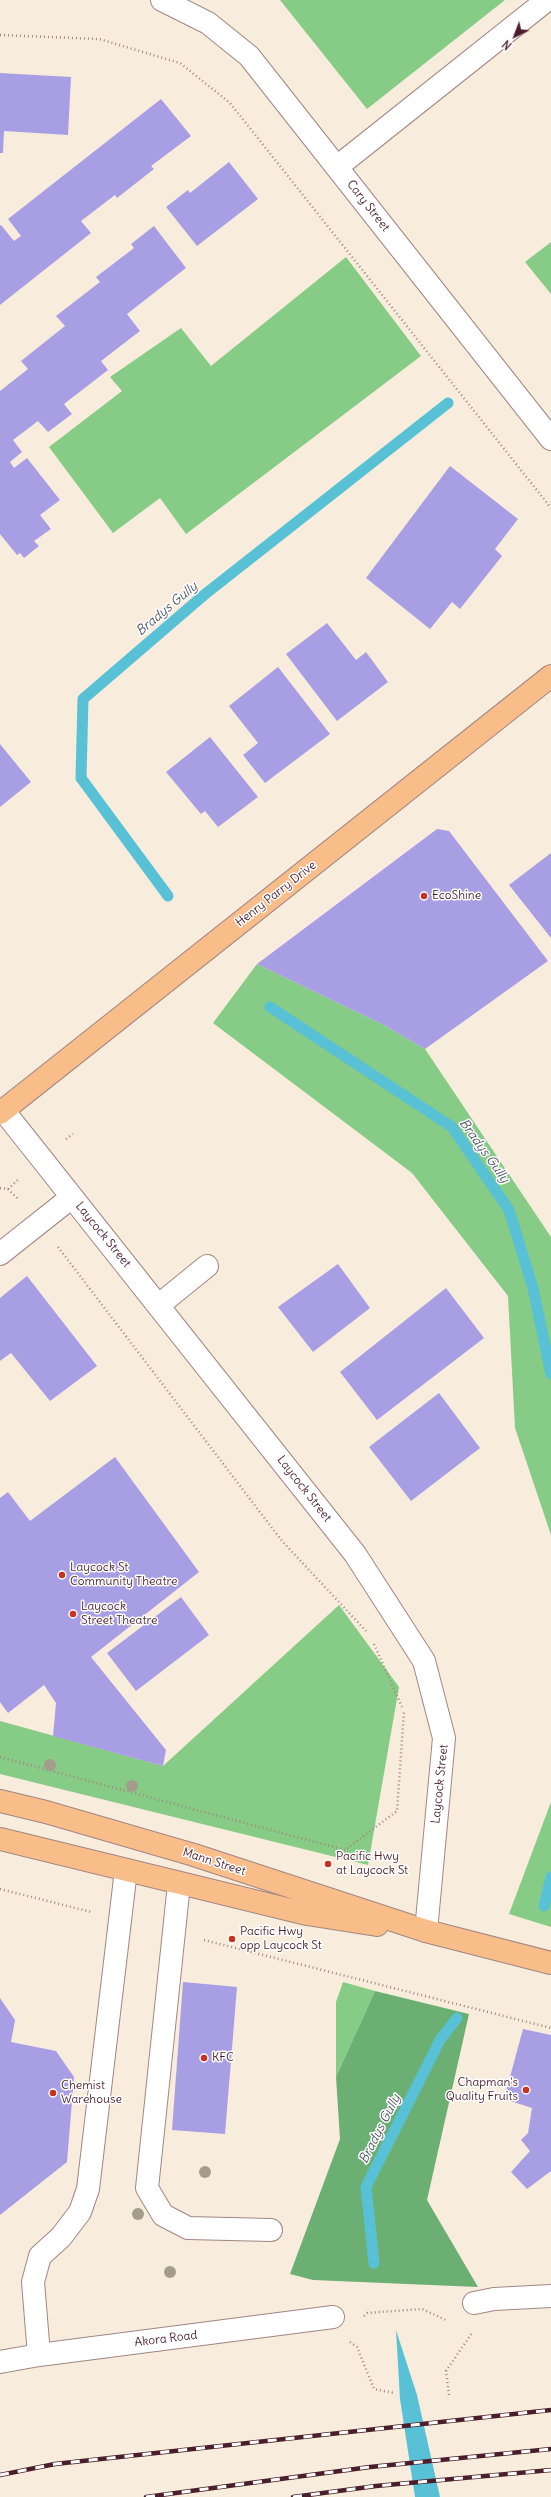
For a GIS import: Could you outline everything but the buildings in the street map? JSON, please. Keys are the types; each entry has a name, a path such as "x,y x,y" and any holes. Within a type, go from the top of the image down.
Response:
{"main road":[{"name":"Henry Parry Drive","path":"2,1112 551,676"},
{"name":"Mann Street","path":"0,1801 54,1814 194,1855 426,1931 551,1963"},
{"name":"Mann Street","path":"0,1838 179,1884 306,1914 426,1931"}],"street":[{"name":"Cary Street","path":"162,0 208,23 249,56 551,439"},
{"path":"337,167 547,0"},
{"name":"Laycock Street","path":"2,1112 72,1197 355,1554 424,1661 444,1738 426,1931"},
{"path":"0,1254 72,1197"},
{"path":"159,1306 207,1266"},
{"path":"39,2354 32,2282 40,2256 61,2237 80,2212 88,2189 126,1870"},
{"path":"179,1884 148,2188 163,2215 188,2228 271,2230"},
{"path":"484,2301 551,2296"},
{"name":"Akora Road","path":"0,2362 39,2354 325,2318"}],"path":[{"path":"0,35 99,39 180,63 230,103 551,508"},
{"path":"0,1188 8,1189 39,1223 282,1541 371,1637 404,1710 397,1811 345,1850 0,1757"},
{"path":"0,1889 120,1920"},
{"path":"174,1932 551,2028"},
{"path":"449,2395 446,2371 484,2301"},
{"path":"374,2312 406,2310"},
{"path":"325,2318 357,2347 374,2389 394,2392"}],"green space":[{"path":"280,0 505,0 367,109"},
{"path":"551,242 551,294 525,262"},
{"path":"346,257 421,356 186,534 160,498 113,533 49,447 122,391 110,377 181,328 211,366"},
{"path":"257,964 384,1025 425,1049 551,1237 551,1535 515,1428 508,1296 412,1173 213,1023"},
{"path":"339,1605 399,1687 368,1865 0,1774 0,1721 163,1766"},
{"path":"551,1802 551,1927 509,1914"},
{"path":"343,1982 375,1991 336,2077 336,2002"},
{"path":"375,1991 469,2014 427,2200 478,2287 313,2280 290,2274 340,2139 336,2077"}],"water":[{"path":"396,2330 417,2395 440,2497 415,2497 400,2399"}],"waterway":[{"name":"Bradys Gully","path":"168,896 81,778 83,699 204,595 448,403"},
{"name":"Bradys Gully","path":"270,1007 452,1127 509,1210 533,1288 551,1374"},
{"name":"Bradys Gully","path":"544,1906 551,1877"},
{"name":"Bradys Gully","path":"374,2263 366,2187 440,2040 457,2018"}],"railway":[{"path":"0,2475 55,2464 551,2410"},
{"path":"146,2497 370,2467 551,2449"},
{"path":"293,2497 376,2486 551,2470"}],"place":[{"name":"EcoShine","path":"424,896"},
{"name":"Laycock St Community Theatre","path":"62,1575"},
{"name":"Laycock Street Theatre","path":"73,1614"},
{"name":"Pacific Hwy at Laycock St","path":"328,1864"},
{"name":"Pacific Hwy opp Laycock St","path":"232,1939"},
{"name":"KFC","path":"204,2058"},
{"name":"Chapman's Quality Fruits","path":"526,2090"},
{"name":"Chemist Warehouse","path":"53,2093"}]}
